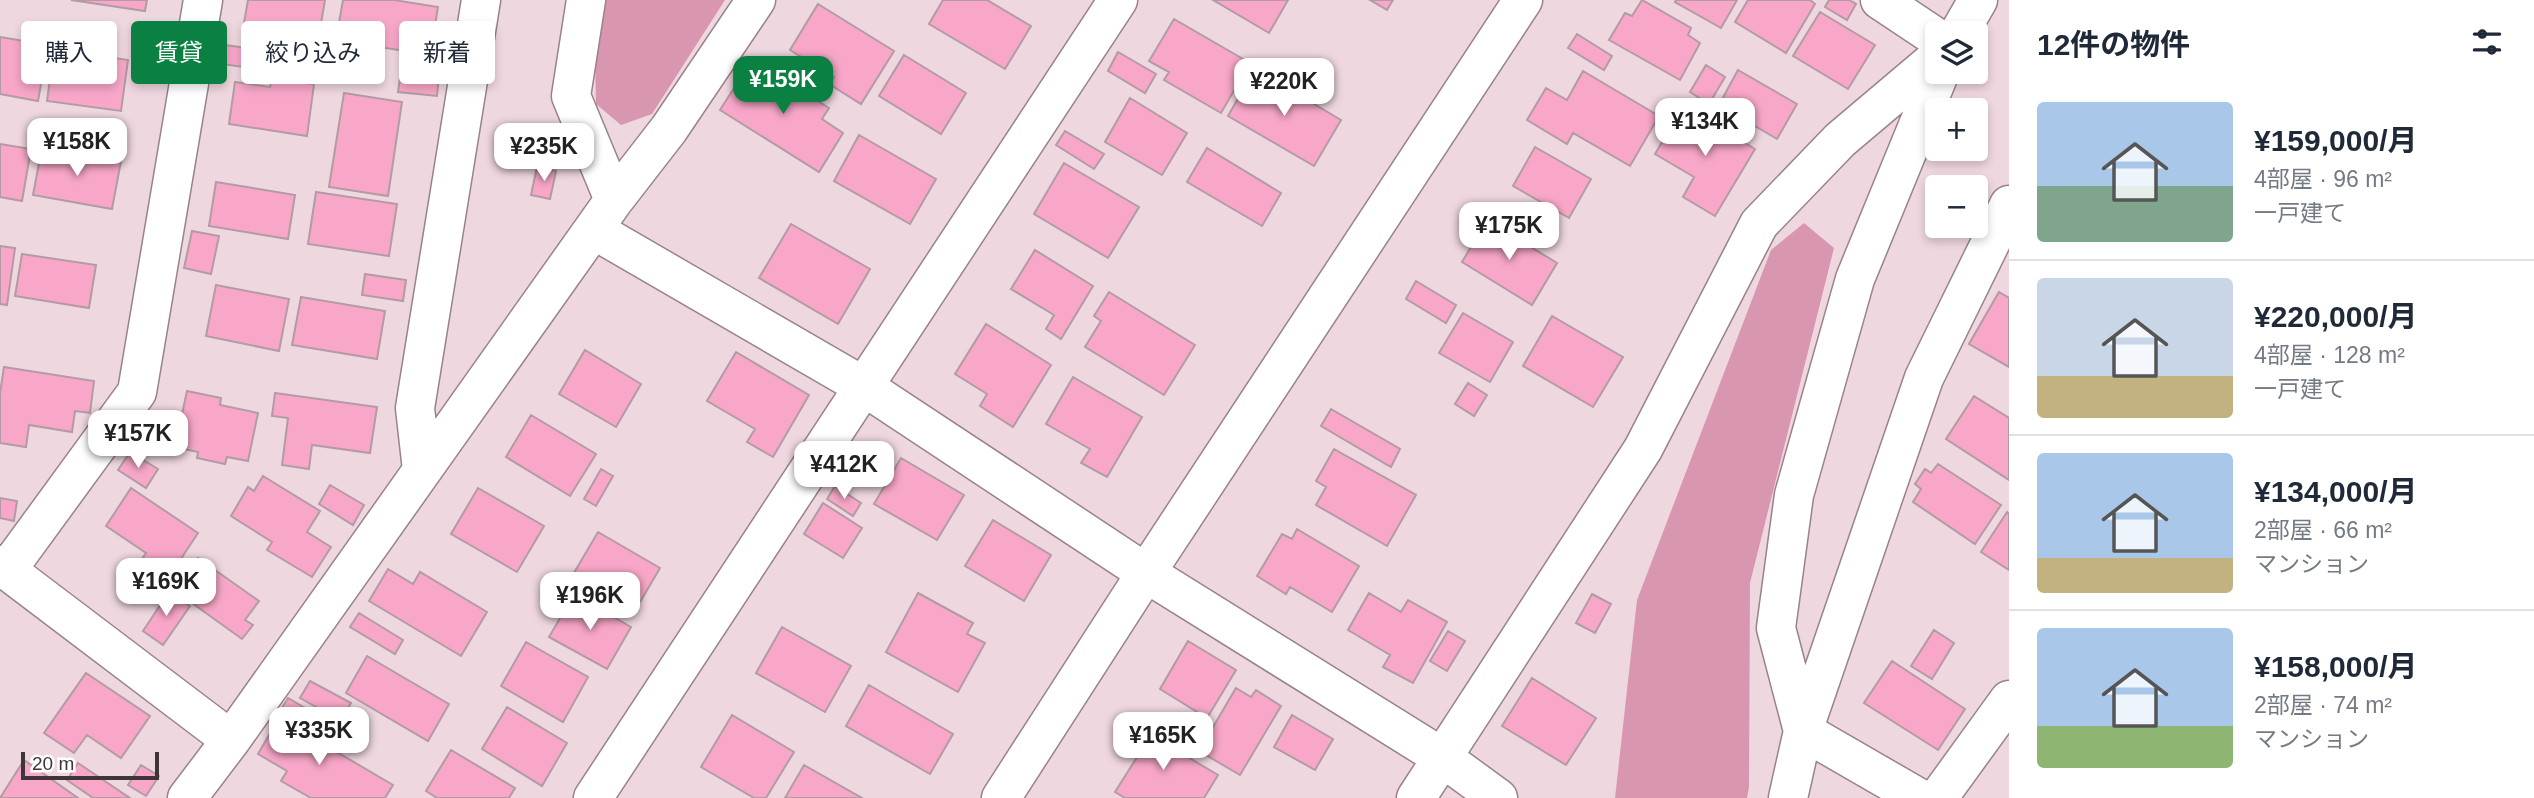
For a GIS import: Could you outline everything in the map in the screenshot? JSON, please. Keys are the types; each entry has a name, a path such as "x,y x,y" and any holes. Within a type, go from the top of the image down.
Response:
{"street":[{"path":"203,0 137,393 3,568 232,740"},
{"path":"422,470 415,408 481,0"},
{"path":"586,0 571,96 604,215 1146,573 1443,758 1498,798"},
{"path":"187,798 232,740 604,215 669,129 756,0"},
{"path":"593,798 1118,0"},
{"path":"1001,798 1523,0"},
{"path":"1880,0 1925,30"},
{"path":"1966,21 1978,0"},
{"path":"1416,798 1643,449 1759,224 1840,140 1925,68"},
{"path":"1919,798 1803,732 1776,628 1794,495 1855,279 1935,84"},
{"path":"1788,798 1803,732 1924,378 2003,231"},
{"path":"1938,798 2009,700"}],"shaded area":[{"path":"606,0 725,0 652,114 621,125 596,104 595,59"},
{"path":"1804,223 1834,248 1750,583 1747,798 1615,798 1637,600 1771,250"}],"building":[{"path":"71,0 147,0 145,11"},
{"path":"248,0 325,0 321,21 244,21"},
{"path":"343,0 394,0 438,7 436,21 399,21 399,50 385,48 385,21 339,21"},
{"path":"943,0 987,0 1031,26 1005,69 929,24"},
{"path":"1213,0 1288,0 1269,33"},
{"path":"1370,0 1393,0 1387,10"},
{"path":"1642,0 1691,28 1688,35 1700,43 1680,80 1609,40 1625,13 1632,16"},
{"path":"1737,0 1721,28 1675,2"},
{"path":"1748,0 1810,0 1815,4 1786,53 1735,22"},
{"path":"1829,0 1849,0 1856,4 1847,20 1825,7"},
{"path":"818,4 894,51 861,104 829,84 834,77 790,50"},
{"path":"1820,12 1875,45 1848,89 1793,56"},
{"path":"1174,19 1250,63 1221,113 1164,80 1169,72 1149,61"},
{"path":"1577,34 1612,56 1604,70 1568,48"},
{"path":"0,37 21,40 21,84 41,84 38,101 0,94"},
{"path":"227,45 241,47 241,67 227,65"},
{"path":"1118,52 1156,74 1145,93 1108,71"},
{"path":"904,55 966,93 941,134 879,96"},
{"path":"117,58 128,60 121,111 47,101 49,84 117,84"},
{"path":"752,60 829,108 822,119 843,133 819,172 720,110"},
{"path":"1706,65 1725,77 1709,104 1690,92"},
{"path":"1255,69 1341,120 1314,166 1228,116"},
{"path":"1738,70 1797,104 1777,139 1719,105"},
{"path":"1583,71 1659,116 1630,166 1573,133 1567,144 1527,120 1546,88 1567,100"},
{"path":"235,82 270,87 271,84 314,84 307,136 229,124"},
{"path":"399,84 438,84 437,96 398,92"},
{"path":"344,93 402,102 388,196 329,187"},
{"path":"1130,98 1187,133 1162,175 1105,142"},
{"path":"1684,106 1755,149 1715,216 1683,197 1694,177 1655,154"},
{"path":"1065,131 1104,154 1094,169 1056,145"},
{"path":"859,135 936,179 910,224 834,181"},
{"path":"0,144 31,149 22,201 0,197"},
{"path":"42,147 121,161 112,209 33,195"},
{"path":"1535,147 1591,179 1569,218 1513,186"},
{"path":"1207,148 1281,193 1262,226 1187,182"},
{"path":"1064,163 1139,207 1108,258 1034,214"},
{"path":"537,167 556,171 550,199 531,195"},
{"path":"216,182 295,195 288,239 209,226"},
{"path":"316,192 397,204 389,256 308,244"},
{"path":"1487,220 1557,263 1532,305 1462,262"},
{"path":"791,224 870,269 838,324 759,278"},
{"path":"192,231 219,236 211,274 184,268"},
{"path":"0,246 15,248 7,305 0,304"},
{"path":"1035,250 1093,286 1061,339 1046,329 1054,315 1011,289"},
{"path":"22,254 96,265 89,308 15,296"},
{"path":"365,274 406,280 403,301 362,295"},
{"path":"1416,281 1456,305 1446,323 1406,299"},
{"path":"216,285 289,299 279,351 206,336"},
{"path":"1109,292 1195,345 1164,395 1085,347 1101,321 1094,316"},
{"path":"1999,292 2009,298 2009,367 1969,344"},
{"path":"301,297 385,311 377,359 292,345"},
{"path":"1463,313 1513,342 1490,382 1439,353"},
{"path":"1552,316 1623,357 1593,407 1523,366"},
{"path":"986,324 1051,365 1013,427 980,406 987,394 955,374"},
{"path":"585,350 641,384 616,427 559,394"},
{"path":"736,352 809,395 773,457 747,442 755,429 707,401"},
{"path":"4,367 94,381 90,413 75,411 72,432 29,425 26,447 0,443 0,393"},
{"path":"1073,377 1142,417 1107,477 1081,463 1090,449 1046,424"},
{"path":"1468,383 1487,395 1474,416 1455,404"},
{"path":"187,391 221,398 220,405 258,413 248,461 227,457 225,464 197,458 198,452 175,447"},
{"path":"275,393 377,407 370,453 312,445 309,469 282,465 288,418 272,416"},
{"path":"1974,396 2009,418 2009,480 1946,439"},
{"path":"1331,409 1400,449 1391,467 1321,426"},
{"path":"531,415 596,454 570,496 506,457"},
{"path":"1334,449 1416,495 1387,546 1316,505 1326,487 1316,481"},
{"path":"130,452 158,469 146,488 118,470"},
{"path":"901,458 964,495 937,540 874,504"},
{"path":"1938,464 2001,505 1975,544 1913,502 1921,489 1915,484 1925,469 1931,473"},
{"path":"601,469 613,476 596,506 584,499"},
{"path":"263,476 320,511 307,532 331,547 312,577 267,550 272,542 231,516 248,487 254,491"},
{"path":"330,485 364,505 353,525 319,504"},
{"path":"835,486 861,503 853,516 827,499"},
{"path":"131,488 198,533 157,595 129,577 146,553 106,526"},
{"path":"478,488 544,526 517,572 451,534"},
{"path":"0,498 17,501 14,521 0,518"},
{"path":"823,503 862,528 843,558 804,534"},
{"path":"2007,512 2009,514 2009,570 1981,552"},
{"path":"993,520 1051,555 1024,601 965,566"},
{"path":"1297,529 1359,566 1332,612 1290,587 1286,594 1257,576 1282,534 1292,539"},
{"path":"598,532 660,568 633,614 571,578"},
{"path":"198,558 259,601 245,620 253,625 242,639 174,590"},
{"path":"388,569 413,584 420,572 487,612 461,656 369,601"},
{"path":"169,592 190,606 163,645 143,631"},
{"path":"918,593 973,623 967,634 985,643 958,692 886,652"},
{"path":"1369,593 1401,612 1408,600 1447,622 1413,683 1383,667 1390,655 1348,630"},
{"path":"574,594 631,627 607,669 549,637"},
{"path":"1592,594 1611,604 1595,633 1576,623"},
{"path":"359,613 403,640 395,654 350,627"},
{"path":"782,627 851,666 825,712 756,673"},
{"path":"1934,630 1954,643 1932,679 1911,666"},
{"path":"1448,631 1465,641 1447,671 1430,661"},
{"path":"1188,641 1236,670 1207,718 1160,689"},
{"path":"526,642 588,677 563,722 501,686"},
{"path":"367,656 449,704 428,741 346,693"},
{"path":"1892,661 1965,709 1938,750 1864,703"},
{"path":"86,673 150,716 121,758 87,735 74,753 44,733"},
{"path":"1532,678 1596,718 1566,765 1502,726"},
{"path":"310,681 351,703 341,721 300,698"},
{"path":"869,685 953,734 930,774 846,726"},
{"path":"1236,688 1251,697 1256,690 1281,706 1240,775 1199,751"},
{"path":"288,698 322,718 314,733 279,713"},
{"path":"507,707 567,743 542,786 482,749"},
{"path":"732,715 794,752 766,798 754,798 701,767"},
{"path":"1292,715 1333,739 1315,770 1274,747"},
{"path":"279,718 393,785 385,798 311,798 281,781 287,771 258,754"},
{"path":"1139,728 1218,775 1204,798 1125,798 1115,792 1139,754 1128,748"},
{"path":"451,750 515,788 509,798 437,798 426,791"},
{"path":"24,760 78,798 0,798"},
{"path":"78,763 130,798 93,798 67,780"},
{"path":"141,765 159,776 146,796 128,785"},
{"path":"804,765 862,798 785,798"}]}
